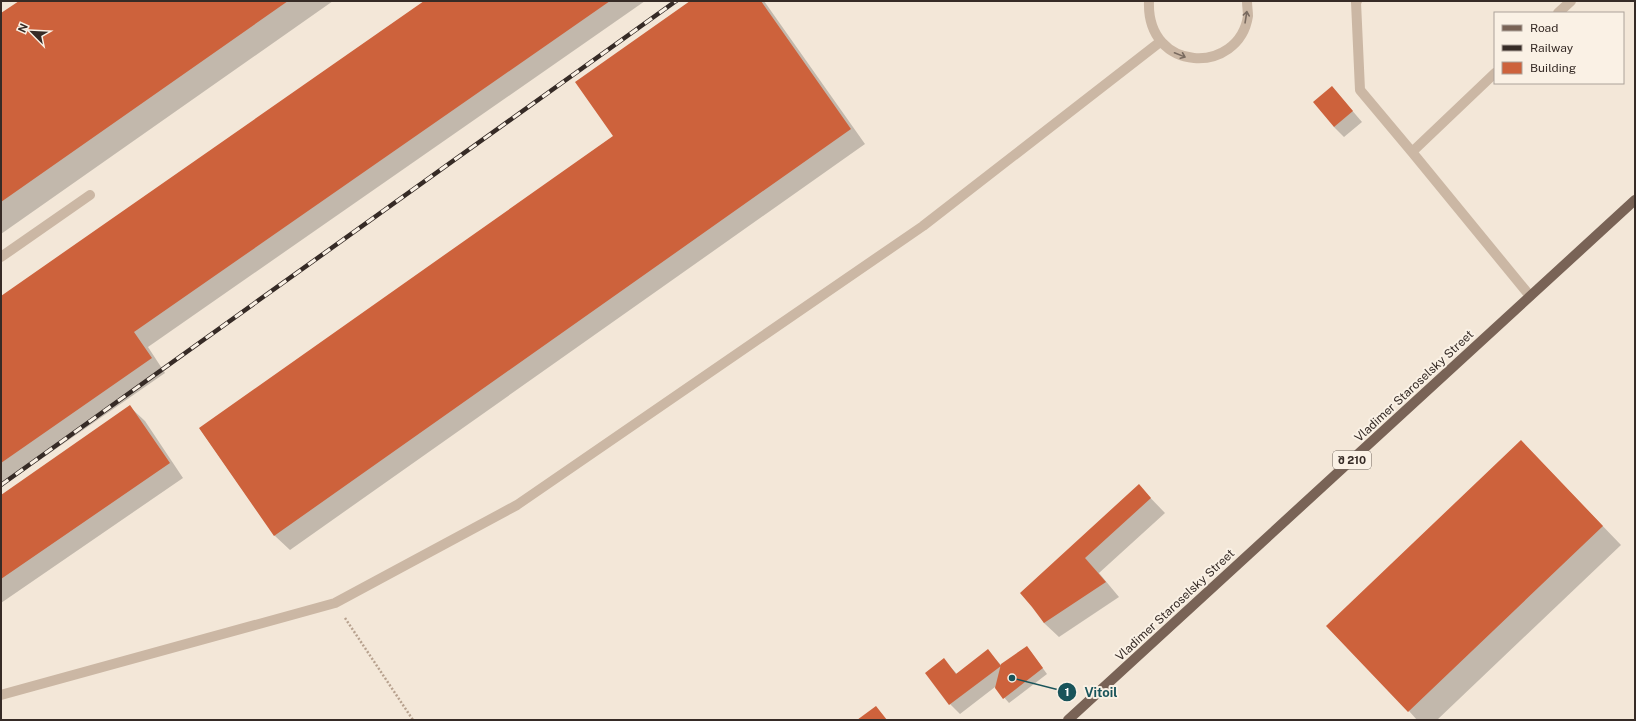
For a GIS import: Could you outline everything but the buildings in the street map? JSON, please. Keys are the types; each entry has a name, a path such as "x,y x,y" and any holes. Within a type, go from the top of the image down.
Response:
{"main road":[{"name":"Vladimer Staroselsky Street","path":"1068,720 1635,200"}],"lane":[{"path":"1149,1 1149,15 1152,28 1160,42 1173,52 1188,58 1204,58 1219,54 1233,45 1242,32 1248,16 1247,1"},
{"path":"1357,1 1360,90 1530,296"},
{"path":"1559,12 1571,1"},
{"path":"1,695 335,603 517,505 923,226 1160,42"},
{"path":"1412,152 1494,74"},
{"path":"1,257 90,195"}],"path":[{"path":"335,603 413,720"}],"railway":[{"path":"1,485 676,1"}],"place":[{"name":"Vitoil","path":"1012,678"}]}
